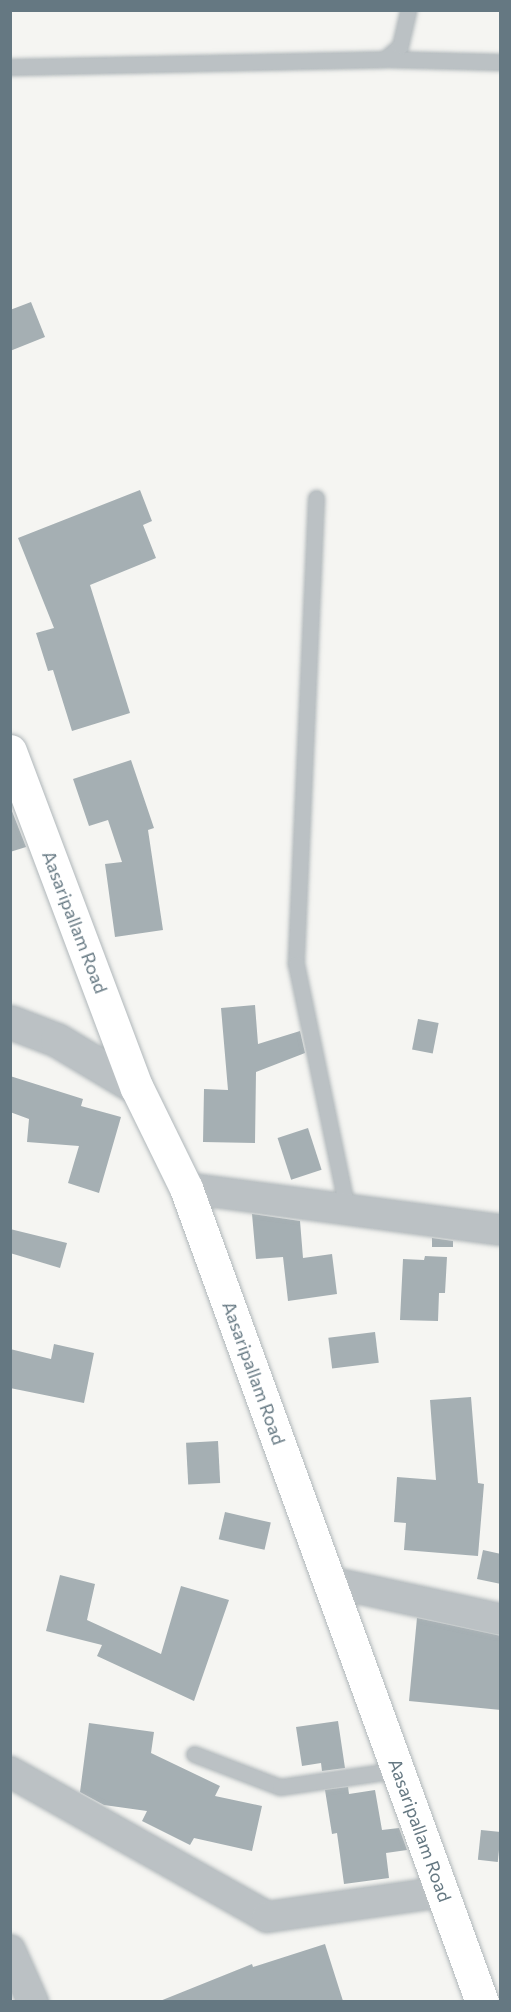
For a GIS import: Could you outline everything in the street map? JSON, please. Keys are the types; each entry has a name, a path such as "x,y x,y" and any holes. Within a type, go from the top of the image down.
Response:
{"main road":[{"name":"Aasaripallam Road","path":"10,751 137,1088 186,1188 482,2001"}],"street":[{"path":"10,1022 57,1040 137,1088"},
{"path":"186,1188 501,1230"},
{"path":"330,1582 501,1619"},
{"path":"10,1772 267,1917 442,1892"},
{"path":"10,1950 33,2001"}],"lane":[{"path":"385,59 400,46 408,10"},
{"path":"10,67 385,59 501,62"},
{"path":"316,498 296,964 347,1209"},
{"path":"194,1754 279,1787 398,1770"}],"building":[{"path":"31,302 45,337 10,351 10,310"},
{"path":"140,490 152,521 143,525 156,558 90,585 130,713 72,731 53,670 48,671 36,633 54,628 18,538"},
{"path":"131,760 154,828 148,830 163,930 115,937 105,864 122,862 108,820 89,826 73,779"},
{"path":"10,806 26,847 10,852"},
{"path":"255,1005 258,1044 300,1031 305,1053 256,1072 255,1143 203,1142 204,1089 228,1090 221,1008"},
{"path":"418,1019 439,1023 433,1053 412,1049"},
{"path":"10,1076 83,1099 81,1106 121,1117 99,1193 68,1183 79,1146 27,1142 29,1119 10,1112"},
{"path":"308,1128 322,1170 291,1180 278,1138"},
{"path":"252,1214 300,1221 303,1258 332,1254 337,1294 288,1301 283,1257 256,1259"},
{"path":"10,1229 67,1243 60,1268 10,1253"},
{"path":"432,1238 453,1241 453,1247 432,1247"},
{"path":"425,1256 447,1257 445,1293 439,1293 438,1321 400,1320 403,1259 424,1260"},
{"path":"375,1332 379,1363 332,1368 328,1338"},
{"path":"54,1344 94,1353 84,1403 10,1388 10,1349 51,1359"},
{"path":"471,1397 478,1483 484,1484 478,1556 404,1550 406,1523 394,1522 397,1477 436,1480 430,1400"},
{"path":"218,1441 220,1483 188,1485 186,1443"},
{"path":"225,1512 271,1523 264,1550 219,1539"},
{"path":"483,1550 501,1554 501,1584 477,1579"},
{"path":"60,1575 95,1584 87,1620 161,1654 181,1586 229,1600 194,1701 97,1656 102,1645 46,1631"},
{"path":"417,1618 501,1636 501,1710 409,1701"},
{"path":"338,1721 345,1768 322,1771 321,1763 302,1766 296,1727"},
{"path":"89,1723 154,1732 151,1753 220,1786 215,1796 262,1806 252,1851 194,1838 190,1845 142,1821 147,1811 104,1805 80,1792"},
{"path":"348,1787 349,1794 375,1790 382,1830 399,1828 407,1850 386,1853 389,1878 344,1884 337,1833 332,1834 325,1790"},
{"path":"481,1830 500,1832 498,1862 478,1860"},
{"path":"325,1944 343,2001 160,2001 252,1964 253,1967"}]}
